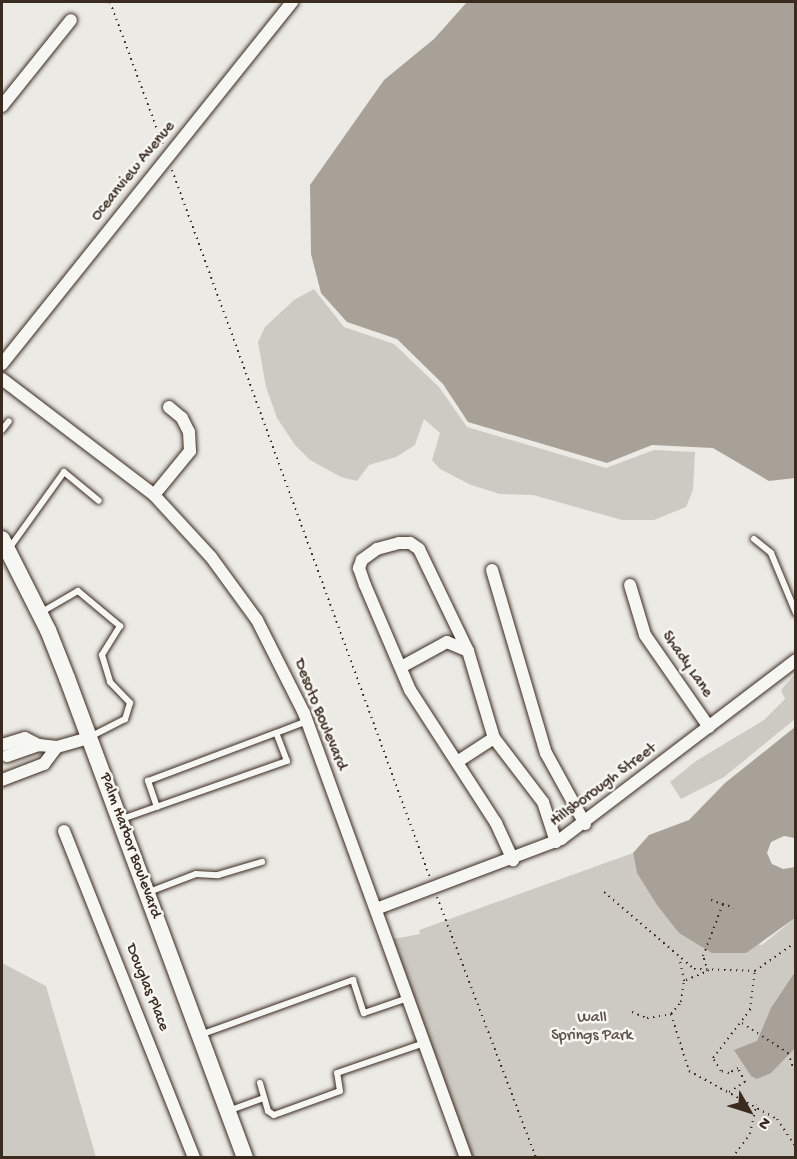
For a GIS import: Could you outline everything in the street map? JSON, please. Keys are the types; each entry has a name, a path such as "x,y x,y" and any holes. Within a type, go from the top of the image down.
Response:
{"main road":[{"name":"Palm Harbor Boulevard","path":"5,545 40,613 245,1158"}],"street":[{"name":"Oceanview Avenue","path":"2,364 292,2"},
{"path":"2,106 71,20"},
{"name":"Desoto Boulevard","path":"2,379 154,495 211,556 257,620 307,721 466,1158"},
{"path":"154,495 190,451 189,432 182,418 169,407"},
{"path":"513,860 496,823 410,690 403,666 382,630 359,567 368,554 399,543 410,543 419,549 468,651 494,738 543,802 556,842"},
{"path":"492,570 546,753 585,824"},
{"name":"Shady Lane","path":"630,585 645,635 709,727"},
{"path":"403,666 447,642 460,644 468,651"},
{"name":"Hillsborough Street","path":"376,909 513,860 556,842 585,824 795,660"},
{"path":"4,751 39,745 57,747 88,738"},
{"path":"457,762 494,738"},
{"path":"2,780 44,764 57,747"},
{"name":"Douglas Place","path":"64,831 194,1158"}],"lane":[{"path":"2,430 9,421"},
{"path":"5,545 64,472 99,501"},
{"path":"754,539 771,554 795,613"},
{"path":"40,613 78,591 120,626 102,655 110,682 130,704 125,719 88,738"},
{"path":"157,807 148,781 307,721"},
{"path":"119,820 286,761 276,733"},
{"path":"145,893 196,874 218,875 262,862"},
{"path":"200,1035 353,980 364,1013 408,998"},
{"path":"260,1083 264,1098 274,1115 340,1091 337,1073 424,1043"},
{"path":"228,1111 264,1098"}],"path":[{"path":"110,2 434,888 536,1158"},
{"path":"604,892 680,960 694,969 755,971 795,942"},
{"path":"711,900 734,908"},
{"path":"708,971 703,956 723,904"},
{"path":"632,1012 647,1018 671,1014 681,1002 684,981 680,960"},
{"path":"684,981 708,971"},
{"path":"728,1093 745,1082 738,1068 721,1071 713,1058 742,1023 753,996 755,971"},
{"path":"671,1014 689,1071 743,1104 756,1105 777,1119 795,1147"},
{"path":"742,1023 788,1053 794,1070"},
{"path":"732,1158 750,1134 756,1105"}],"green space":[{"path":"314,289 344,327 394,344 439,387 467,427 606,468 654,450 695,452 693,490 686,507 654,520 622,520 533,495 500,494 471,485 440,469 432,460 440,433 424,419 415,445 396,457 369,465 357,481 341,477 310,460 295,445 277,418 266,387 258,342 265,327 294,300"},
{"path":"795,674 795,719 724,777 681,799 670,782 696,761 764,720 785,699 781,690"},
{"name":"Wall Springs Park","path":"633,853 637,873 679,933 762,945 795,918 795,1157 472,1157 393,939 420,934 419,930"},
{"path":"2,963 46,986 96,1157 2,1157"}],"shaded area":[{"path":"467,2 795,2 795,478 769,481 713,448 652,445 607,463 468,422 443,384 397,339 347,322 321,293 311,254 310,185 384,80 434,39"},
{"path":"795,727 795,838 784,836 771,842 767,853 772,864 783,869 795,867 795,918 746,953 712,953 679,933 657,905 637,873 633,853 649,835 689,820 725,783"},
{"path":"795,972 795,1048 771,1073 757,1079 751,1076 734,1050 757,1041 771,1008"}]}
